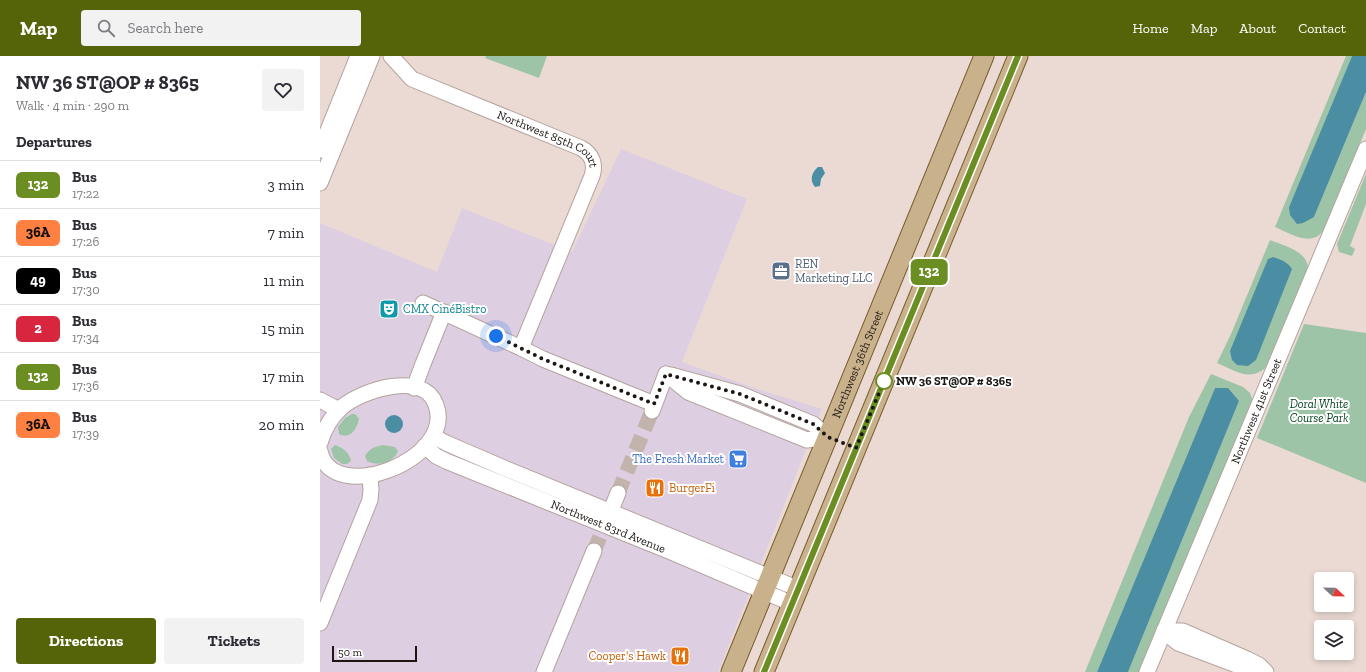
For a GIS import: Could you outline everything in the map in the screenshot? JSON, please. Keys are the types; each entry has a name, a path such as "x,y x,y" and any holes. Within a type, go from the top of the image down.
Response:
{"main road":[{"name":"Northwest 36th Street","path":"731,672 984,56"},
{"path":"764,672 1018,56"},
{"path":"902,257 930,270"},
{"path":"828,437 856,448"}],"street":[{"path":"320,150 358,56"},
{"path":"320,183 372,56"},
{"name":"Northwest 85th Court","path":"391,56 412,79 581,148 587,152 592,159 594,168 592,176 522,348"},
{"name":"Northwest 41st Street","path":"1147,672 1366,149"},
{"path":"423,303 543,359 653,407 666,374"},
{"path":"414,388 444,312"},
{"path":"666,374 740,394 813,424 828,437"},
{"path":"666,374 688,392 807,440 828,437"},
{"path":"320,443 327,425 339,410 352,400 377,389 398,386 414,388 429,395 436,403 438,420 429,441 403,465 391,470 370,475 352,477 333,470 325,464 320,451"},
{"path":"320,400 339,410"},
{"path":"757,420 764,404"},
{"name":"Northwest 83rd Avenue","path":"429,441 446,443 611,511 767,584 796,596"},
{"name":"Northwest 83rd Avenue","path":"429,441 436,456 603,529 767,584"},
{"path":"320,623 365,512 371,494 370,475"},
{"path":"603,529 618,493"},
{"path":"544,672 594,551"},
{"path":"1164,632 1178,643 1228,663 1257,672"},
{"path":"1164,632 1183,632 1247,659 1259,665 1266,672"}],"shaded area":[{"path":"621,149 747,199 682,362 757,389 822,409 718,672 320,672 320,223 437,272 462,208 572,252"}],"green space":[{"path":"486,56 547,56 539,78 485,58"},
{"path":"1346,56 1352,56 1289,207 1314,217 1366,92 1366,129 1325,229 1313,238 1302,238 1275,227"},
{"path":"1366,174 1366,204 1350,246 1355,249 1352,256 1339,252 1337,244"},
{"path":"1270,240 1287,246 1303,256 1306,261 1308,271 1270,364 1257,373 1244,374 1217,363 1231,334"},
{"name":"Doral White Course Park","path":"1304,324 1366,333 1366,483 1257,438"},
{"path":"1211,374 1243,387 1250,393 1253,401 1143,672 1128,672 1239,401 1215,388 1097,672 1085,672 1189,417"},
{"path":"355,414 359,419 355,430 350,435 346,436 339,434 338,427 345,418"},
{"path":"335,445 349,455 351,461 347,464 342,464 334,458 331,449"},
{"path":"383,445 395,447 398,451 396,455 389,461 380,464 367,461 365,456 369,451 375,447"}],"water":[{"path":"1352,56 1366,56 1366,92 1314,217 1303,223 1297,224 1290,215 1289,207"},
{"path":"818,167 822,167 825,173 821,179 820,186 815,187 812,182 812,176"},
{"path":"1273,257 1284,262 1292,269 1256,360 1248,366 1237,365 1232,360 1230,351 1268,259"},
{"path":"1215,388 1228,388 1239,401 1128,672 1097,672"},
{"path":"394,415 400,418 403,424 400,430 394,433 388,430 385,424 388,418"}],"tunnel":[{"path":"618,493 652,411"},
{"path":"594,551 601,534"}],"bus line":[{"name":"132","path":"764,672 1018,56"}],"place":[{"name":"REN Marketing LLC","path":"781,271"},
{"name":"CMX CinéBistro","path":"389,309"},
{"name":"NW 36 ST@OP # 8365","path":"884,381"},
{"name":"The Fresh Market","path":"738,459"},
{"name":"BurgerFi","path":"655,488"},
{"name":"Cooper's Hawk","path":"680,656"}],"route":[{"path":"496,336 543,359 654,404 666,374 685,378 740,394 813,424 828,437 856,448 884,381"}]}
